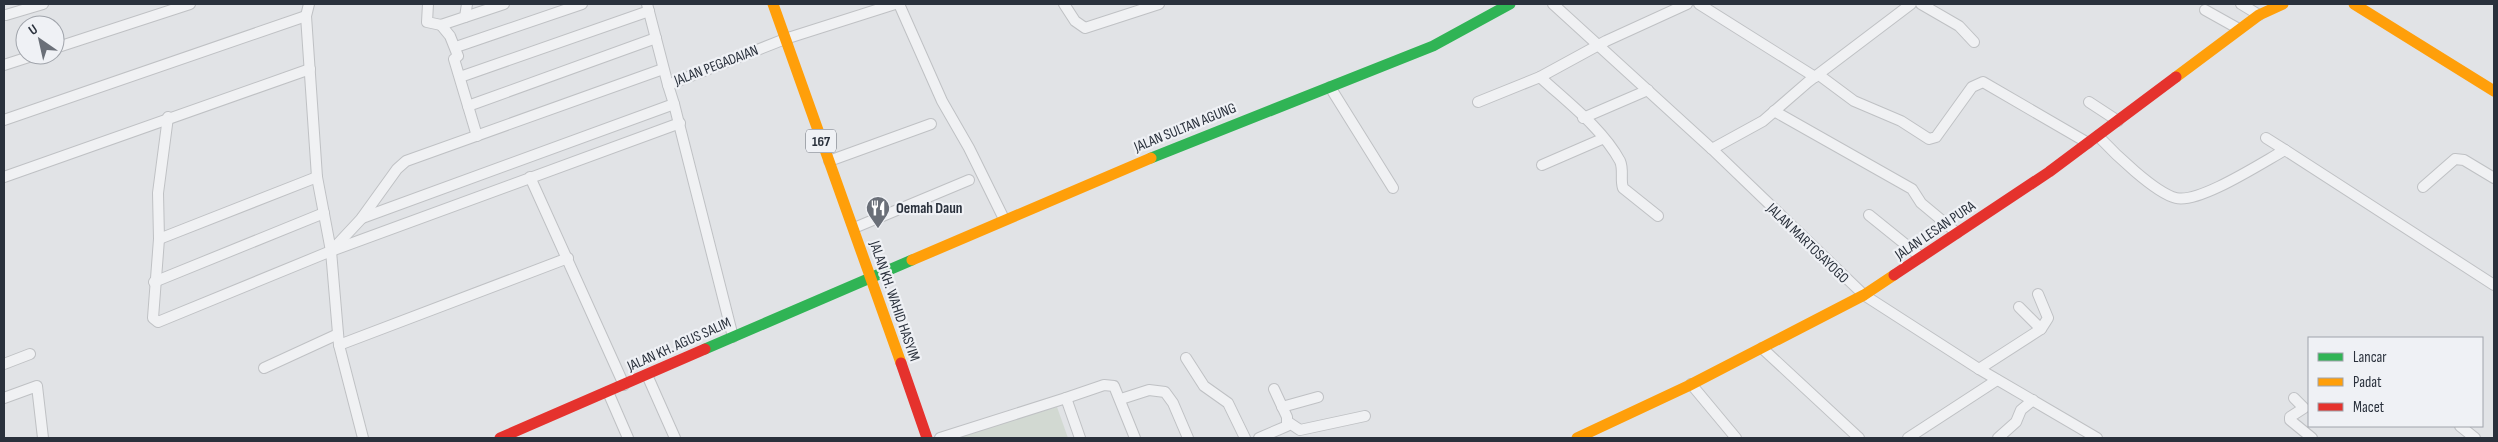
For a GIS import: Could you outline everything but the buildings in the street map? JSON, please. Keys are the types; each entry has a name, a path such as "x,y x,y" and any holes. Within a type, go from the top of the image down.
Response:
{"street":[{"path":"7,11 43,4"},
{"path":"65,45 190,4"},
{"path":"308,4 306,16 317,177 330,248 339,345 362,438"},
{"path":"428,4 427,22 441,24 504,4"},
{"path":"465,17 467,4"},
{"path":"456,48 582,4"},
{"name":"JALAN KH. WAHID HASYIM","path":"773,4 927,438"},
{"name":"JALAN PEGADAIAN","path":"648,7 668,85 785,39 895,4"},
{"path":"899,4 942,101 969,148 1004,220"},
{"path":"1067,4 1076,22 1085,28 1159,4"},
{"name":"JALAN SULTAN AGUNG","path":"870,277 1188,141 1432,46 1510,4"},
{"name":"JALAN MARTOSAYOGO","path":"1553,4 1600,44 1864,295 1997,380 2097,438"},
{"path":"1478,102 1540,77 1676,6 1687,4"},
{"path":"1700,4 1859,103 1901,121 1929,139 1936,137 1964,101 1972,87 1983,82 2093,139 2177,199 2205,193 2285,150"},
{"path":"1712,149 1744,132 1774,112 1817,76 1911,4"},
{"path":"1921,4 1962,28 1974,38 1974,42"},
{"path":"2241,4 2259,14"},
{"name":"JALAN LESAN PURA","path":"1577,438 1691,384 1864,295 2093,139 2259,14 2283,4"},
{"path":"2354,4 2494,91"},
{"path":"460,77 648,7"},
{"path":"2205,10 2239,29"},
{"path":"4,120 306,16"},
{"path":"441,24 456,48 458,56 454,59 477,136"},
{"path":"468,106 656,38"},
{"path":"4,177 310,68"},
{"path":"330,248 361,219 400,165 663,69"},
{"path":"1540,77 1583,118 1621,164 1623,188 1658,216"},
{"path":"668,85 680,123 733,337"},
{"path":"1330,87 1393,188"},
{"path":"1583,118 1648,90"},
{"path":"2089,102 2118,121"},
{"path":"361,219 674,104"},
{"path":"1774,112 1912,189 1921,203 1957,233"},
{"path":"168,117 158,193 159,239 154,282 153,318 158,322 330,248 680,123"},
{"path":"829,161 931,124"},
{"path":"2266,138 2494,285"},
{"path":"1542,165 1602,139"},
{"path":"2423,187 2455,159 2464,160 2494,178"},
{"path":"159,239 317,177"},
{"path":"530,177 624,385"},
{"path":"854,228 969,180"},
{"path":"154,282 324,213"},
{"path":"1869,215 1921,257"},
{"path":"339,345 568,258"},
{"name":"JALAN KH. AGUS SALIM","path":"500,438 870,277"},
{"path":"1979,368 2041,329 2048,318 2038,294"},
{"path":"2019,307 2041,329"},
{"path":"264,368 338,334"},
{"path":"1762,348 1858,438"},
{"path":"4,364 30,354"},
{"path":"1186,358 1204,386 1228,403 1245,438"},
{"path":"647,375 675,438"},
{"path":"1908,438 1997,380"},
{"path":"1691,384 1736,438"},
{"path":"940,438 1109,385 1114,386 1121,399 1135,438"},
{"path":"4,398 37,386 43,438"},
{"path":"1121,399 1149,390 1165,392 1173,403 1188,438"},
{"path":"1274,390 1288,422 1300,430 1365,416"},
{"path":"608,392 628,438"},
{"path":"1282,407 1318,397"},
{"path":"1066,398 1080,438"},
{"path":"2294,398 2304,408 2290,417 2290,420 2312,438"},
{"path":"1998,438 2016,422 2021,410 2032,400"},
{"path":"1259,438 1282,429 1287,426 1288,422"},
{"path":"2461,427 2475,438"}],"shaded area":[{"path":"1057,407 1068,438 949,438"}],"traffic: fast":[{"path":"1151,158 1433,46 1510,4"},
{"path":"705,349 912,260"}],"traffic: slow":[{"path":"773,4 901,363"},
{"path":"2176,77 2259,15 2283,4"},
{"path":"2354,4 2494,91"},
{"path":"912,260 1151,158"},
{"path":"1577,438 1688,386 1864,295 1894,275"}],"traffic: jam":[{"path":"1894,275 2049,172 2176,77"},
{"path":"500,438 705,349"},
{"path":"901,363 927,438"}],"place":[{"name":"Oemah Daun","path":"878,229"}]}
